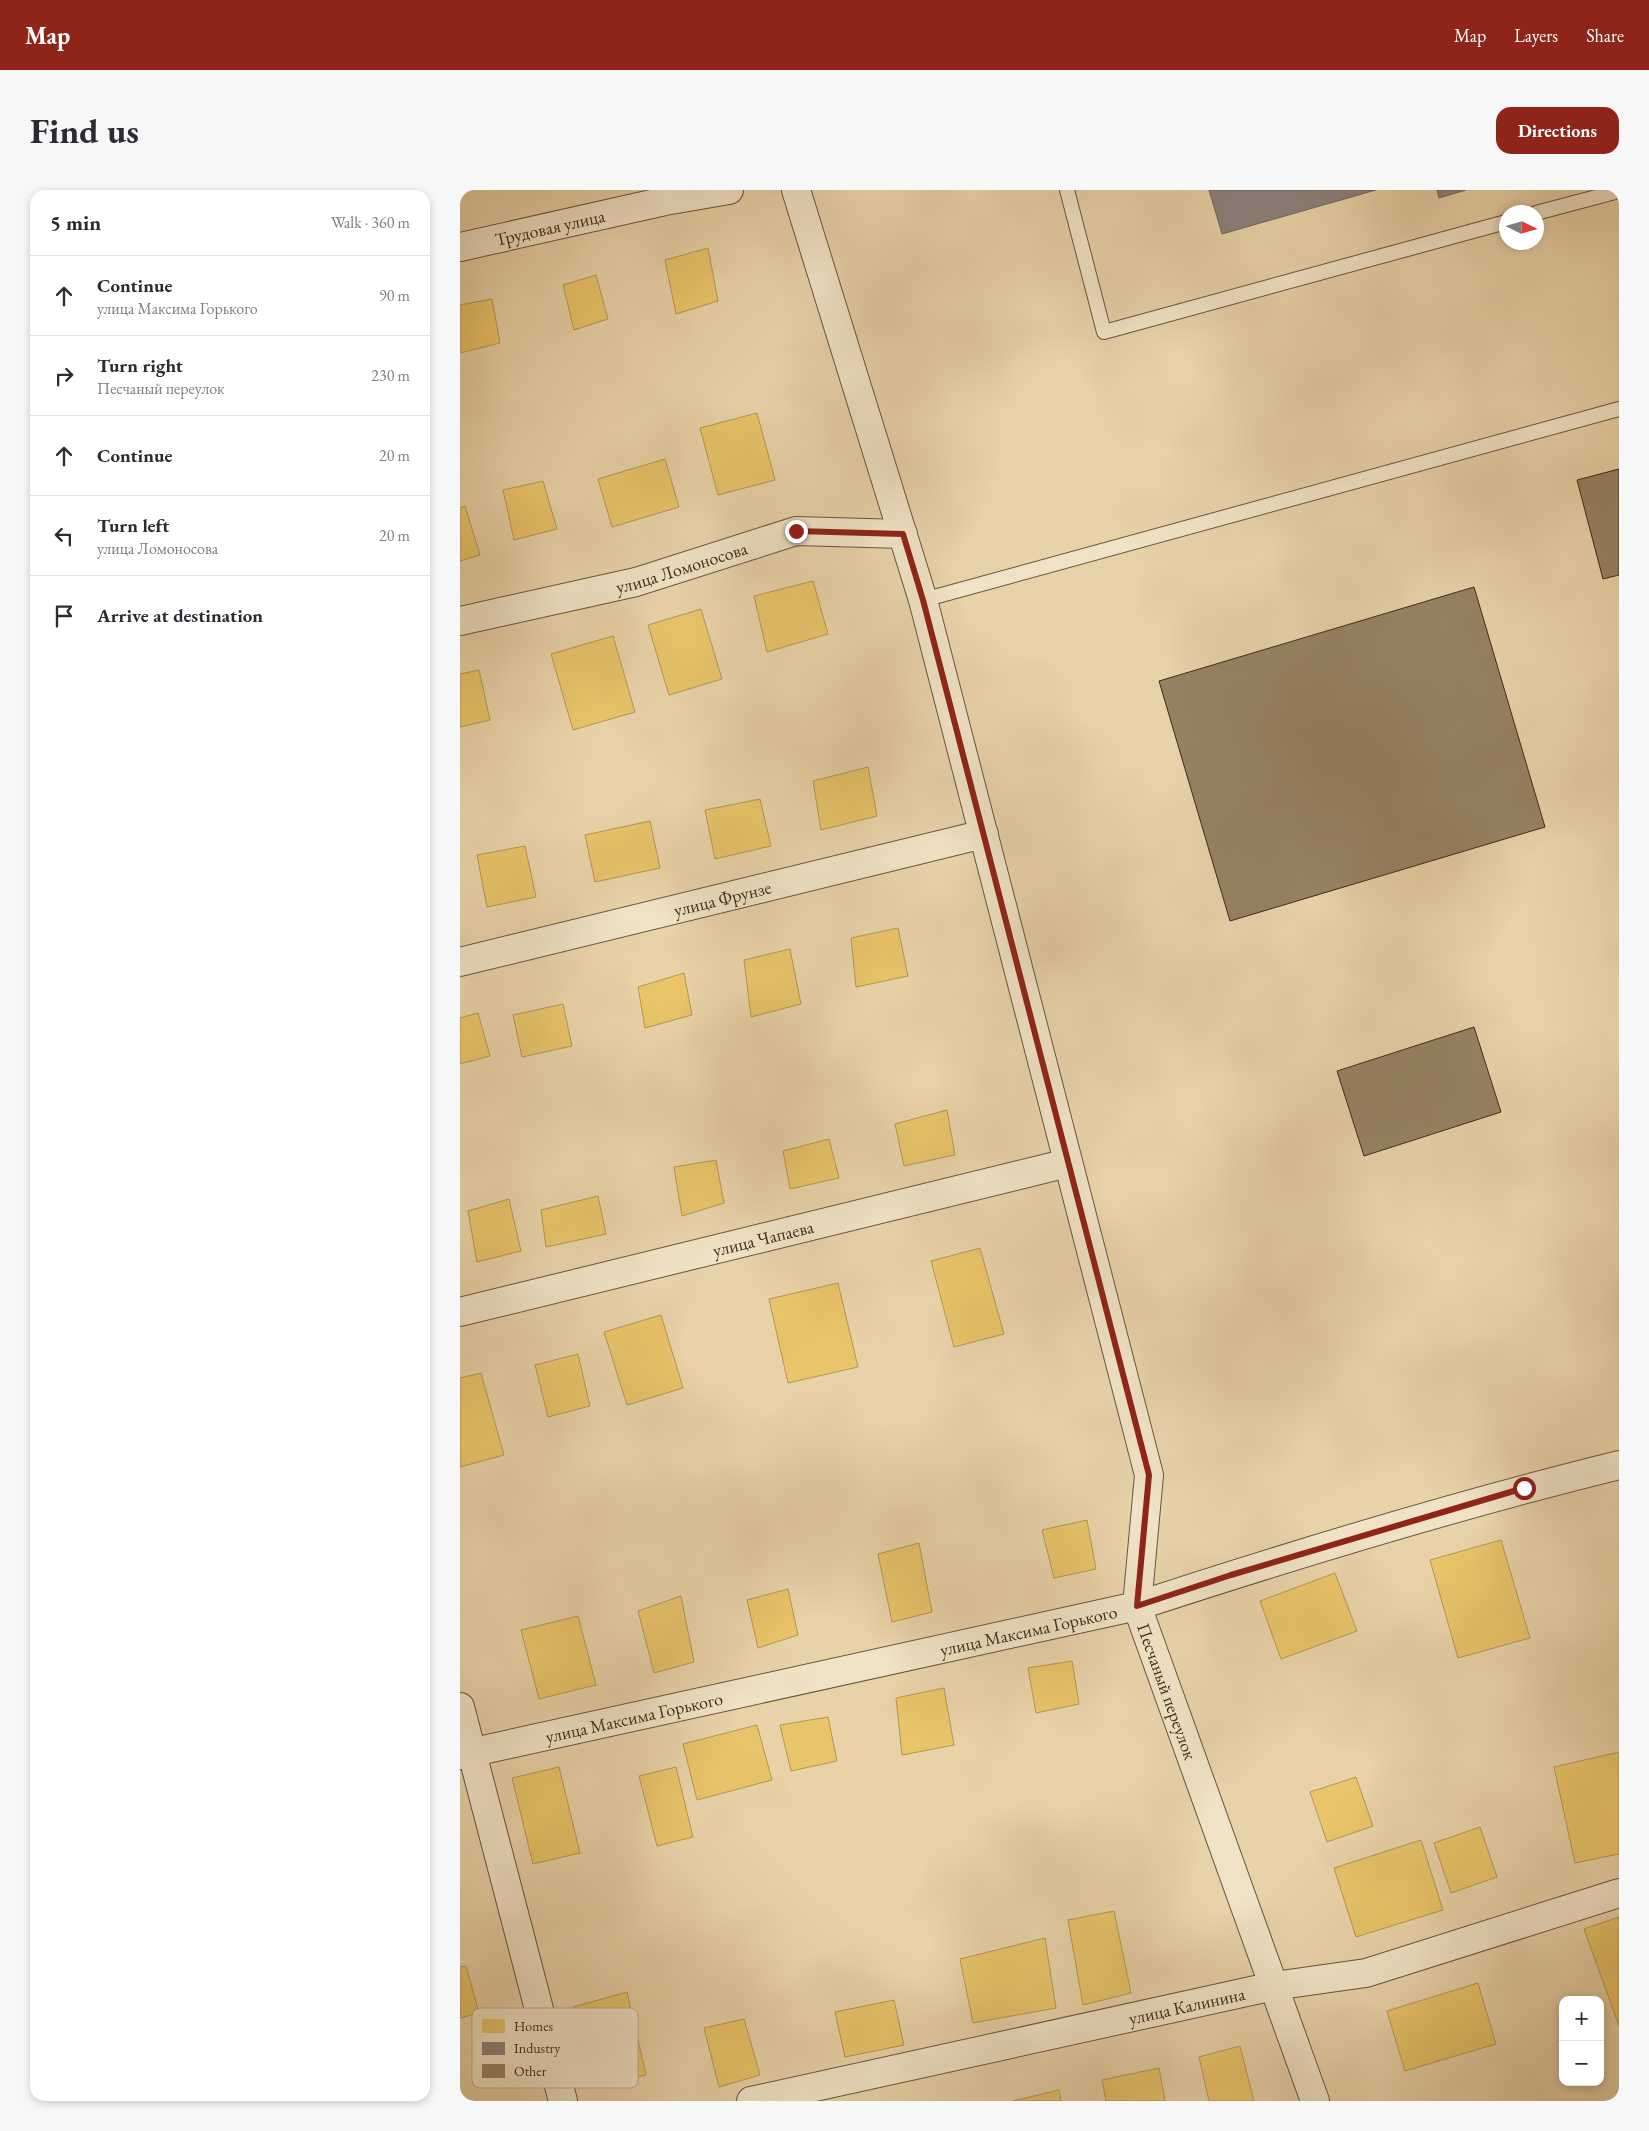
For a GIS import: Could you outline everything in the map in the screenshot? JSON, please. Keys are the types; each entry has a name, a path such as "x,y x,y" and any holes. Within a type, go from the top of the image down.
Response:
{"street":[{"name":"Трудовая улица","path":"460,247 665,201 728,190"},
{"name":"Песчаный переулок","path":"796,190 923,600 1149,1475 1137,1606 1315,2101"},
{"name":"улица Ломоносова","path":"460,620 636,582 796,531 903,534"},
{"name":"улица Фрунзе","path":"460,962 984,834"},
{"name":"улица Чапаева","path":"460,1312 1068,1164"},
{"name":"улица Максима Горького","path":"466,1754 1137,1606 1231,1575 1524,1488 1619,1465"},
{"path":"460,1707 466,1754 537,2008"},
{"name":"улица Калинина","path":"750,2101 1274,1986 1366,1973 1619,1893"},
{"path":"559,2088 563,2101"}],"lane":[{"path":"1067,190 1104,332 1499,224"},
{"path":"1544,211 1619,191"},
{"path":"923,600 1619,409"}],"building: Homes":[{"path":"708,248 718,301 676,314 665,260"},
{"path":"596,275 608,319 574,330 563,285"},
{"path":"492,299 500,343 460,353 460,305"},
{"path":"757,413 775,480 718,495 700,428"},
{"path":"665,459 679,507 612,527 598,479"},
{"path":"543,481 557,529 514,540 503,490"},
{"path":"465,506 480,555 460,561 460,508"},
{"path":"813,581 828,634 767,652 754,596"},
{"path":"701,609 722,679 669,695 648,625"},
{"path":"613,636 635,712 573,730 551,654"},
{"path":"479,670 490,720 460,727 460,674"},
{"path":"868,767 877,816 821,830 813,781"},
{"path":"760,799 771,846 715,859 705,810"},
{"path":"650,821 660,868 595,882 585,835"},
{"path":"525,846 536,897 487,907 477,855"},
{"path":"898,928 908,976 856,987 851,938"},
{"path":"790,949 801,1004 751,1017 744,960"},
{"path":"684,973 692,1015 645,1028 638,987"},
{"path":"563,1004 572,1046 522,1057 513,1015"},
{"path":"478,1013 490,1056 460,1064 460,1018"},
{"path":"947,1110 955,1155 904,1166 895,1124"},
{"path":"829,1139 839,1178 790,1189 783,1151"},
{"path":"716,1160 724,1203 682,1216 674,1167"},
{"path":"598,1196 606,1234 546,1247 541,1210"},
{"path":"509,1199 521,1251 477,1262 468,1211"},
{"path":"980,1248 1004,1334 954,1347 931,1261"},
{"path":"838,1283 858,1367 788,1383 769,1299"},
{"path":"661,1315 683,1388 627,1405 604,1332"},
{"path":"578,1354 590,1406 548,1417 535,1365"},
{"path":"481,1373 504,1455 460,1467 460,1378"},
{"path":"1087,1520 1096,1569 1054,1578 1042,1530"},
{"path":"1501,1540 1530,1638 1458,1658 1430,1560"},
{"path":"919,1543 932,1612 892,1622 878,1554"},
{"path":"1335,1573 1357,1631 1281,1659 1260,1601"},
{"path":"788,1589 798,1635 758,1648 747,1600"},
{"path":"681,1596 694,1662 654,1673 638,1611"},
{"path":"578,1616 596,1685 539,1699 521,1630"},
{"path":"1072,1661 1079,1704 1036,1713 1028,1668"},
{"path":"944,1688 954,1745 902,1755 896,1698"},
{"path":"828,1717 837,1761 791,1771 780,1725"},
{"path":"757,1725 772,1780 697,1800 683,1744"},
{"path":"1619,1752 1619,1854 1575,1863 1554,1767"},
{"path":"559,1767 580,1853 533,1864 512,1778"},
{"path":"676,1767 693,1837 657,1846 639,1776"},
{"path":"1356,1777 1373,1826 1327,1842 1310,1792"},
{"path":"1480,1827 1497,1877 1451,1893 1434,1843"},
{"path":"1421,1840 1443,1910 1356,1937 1334,1868"},
{"path":"1114,1911 1131,1993 1083,2005 1068,1920"},
{"path":"1619,1917 1619,2026 1584,1929"},
{"path":"1045,1938 1056,2008 973,2023 960,1959"},
{"path":"466,1966 478,2008 472,2008 472,2015 460,2018 460,1967"},
{"path":"1478,1983 1496,2044 1405,2071 1387,2011"},
{"path":"627,1992 631,2008 573,2008"},
{"path":"894,2000 904,2045 845,2057 835,2012"},
{"path":"744,2019 760,2075 719,2087 704,2028"},
{"path":"638,2040 646,2075 638,2077"},
{"path":"1240,2046 1254,2101 1209,2101 1199,2057"},
{"path":"1159,2068 1165,2101 1106,2101 1102,2080"},
{"path":"1059,2090 1061,2101 1013,2101"}],"building: Industry":[{"path":"1209,190 1376,190 1222,234"},
{"path":"1437,190 1466,190 1439,198"}],"building: Other":[{"path":"1619,469 1619,575 1603,579 1577,480"},
{"path":"1474,587 1545,827 1230,921 1159,681"},
{"path":"1474,1027 1501,1112 1364,1156 1337,1071"}],"route":[{"path":"796,531 903,534 923,600 1149,1475 1137,1606 1231,1575 1524,1488"}]}
